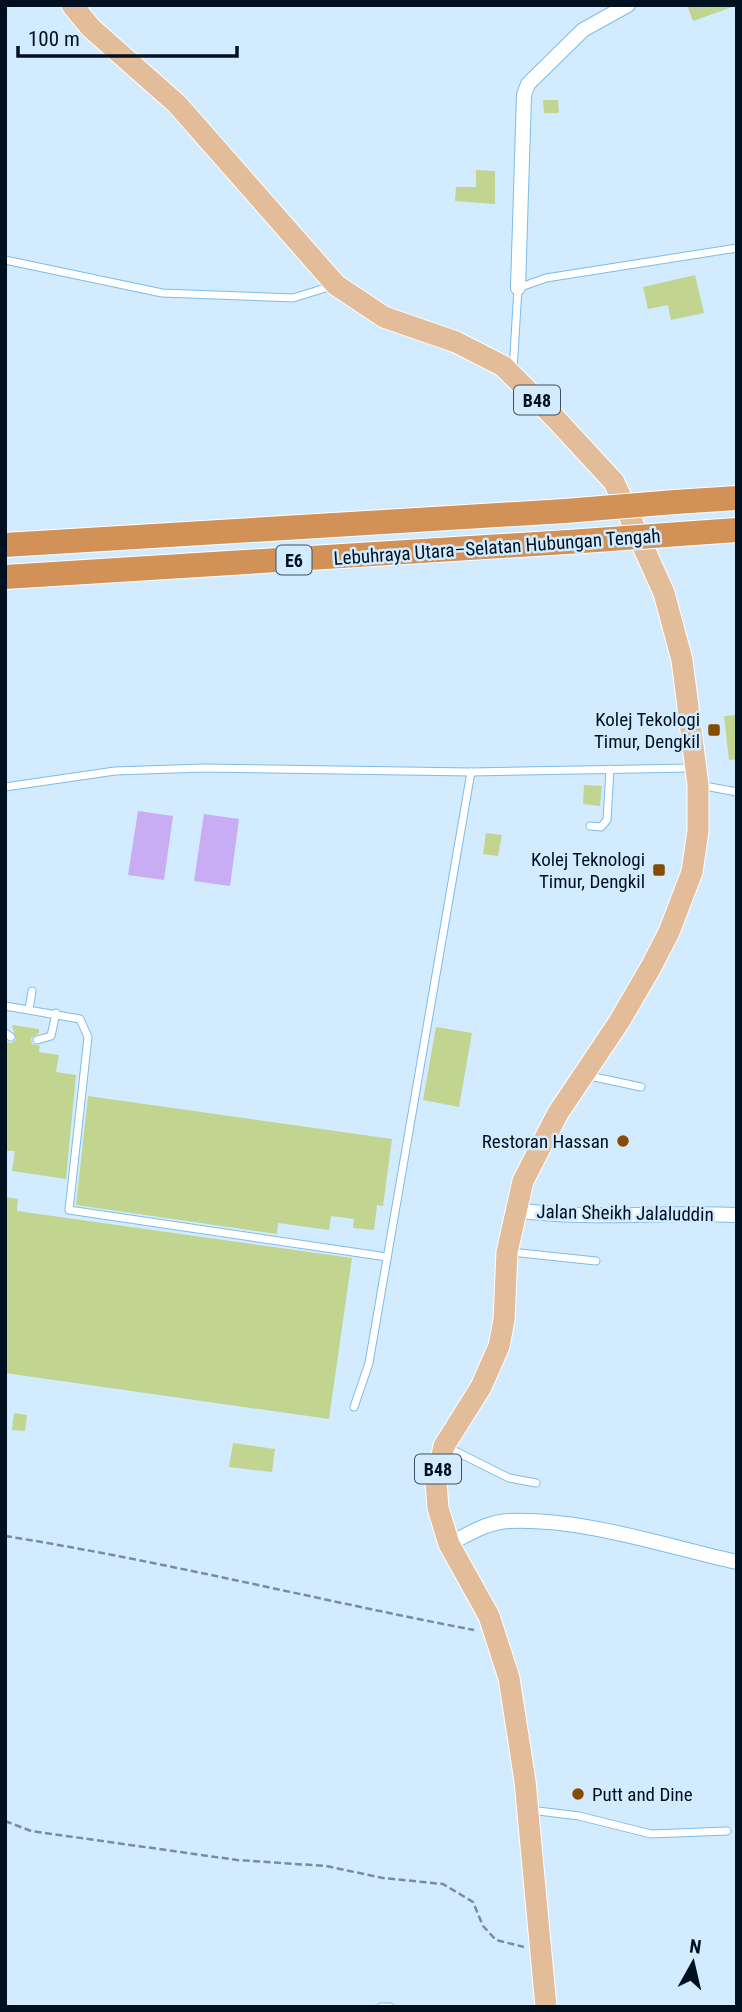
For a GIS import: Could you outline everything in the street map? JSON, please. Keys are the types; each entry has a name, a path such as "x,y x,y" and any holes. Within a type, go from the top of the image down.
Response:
{"highway":[{"name":"Lebuhraya Utara–Selatan Hubungan Tengah","path":"5,545 737,498"},
{"name":"Lebuhraya Utara–Selatan Hubungan Tengah","path":"5,577 737,530"}],"main road":[{"name":"B48","path":"72,5 91,28 177,104 336,285 384,317 456,342 503,366 614,482 664,593 682,660 698,776 695,853 680,906 644,978 537,1151 514,1210 507,1252 504,1320 499,1346 481,1387 444,1446 436,1482 438,1508 450,1544 489,1616 509,1678 526,1809 546,2007"}],"street":[{"path":"518,288 524,95 535,75 583,30 628,5"},
{"name":"Jalan Sheikh Jalaluddin","path":"514,1210 558,1216 638,1213 737,1216"},
{"path":"450,1544 484,1526 508,1521 587,1528 737,1562"}],"lane":[{"path":"512,375 518,288 546,278 737,248"},
{"path":"5,260 162,293 293,298 336,285"},
{"path":"5,787 115,771 204,768 471,772 610,769 698,776 737,792"},
{"path":"590,826 601,827 607,820 610,769"},
{"path":"354,1407 369,1363 471,772"},
{"path":"29,1009 32,990"},
{"path":"5,1006 80,1019 88,1037 69,1210 387,1257"},
{"path":"41,1040 51,1037 56,1013"},
{"path":"585,1075 641,1087"},
{"path":"507,1252 596,1261"},
{"path":"444,1446 509,1478 536,1483"},
{"path":"526,1809 579,1816 651,1834 727,1831"},
{"path":"381,2007 390,2007"}],"path":[{"path":"5,1536 120,1554 374,1611 494,1633"},
{"path":"5,1821 31,1831 237,1860 326,1866 383,1878 443,1884 473,1902 483,1926 496,1940 539,1947"}],"shaded area":[{"path":"138,811 173,816 164,880 128,875"},
{"path":"204,814 239,819 230,886 194,881"}],"building":[{"path":"687,5 732,5 732,7 693,21"},
{"path":"543,100 558,100 559,113 544,113"},
{"path":"476,170 495,171 495,204 455,201 456,187 476,187"},
{"path":"695,275 704,313 671,320 668,305 648,309 643,287"},
{"path":"737,715 737,759 729,760 724,716"},
{"path":"584,785 602,786 600,806 583,804"},
{"path":"486,833 502,835 498,856 483,854"},
{"path":"12,1025 39,1029 39,1033 31,1038 32,1044 40,1046 39,1052 59,1055 56,1072 76,1075 66,1179 12,1171 15,1151 5,1151 5,1041 11,1043 16,1040"},
{"path":"436,1027 472,1033 459,1107 423,1100"},
{"path":"88,1096 392,1139 383,1206 377,1205 374,1230 353,1228 354,1219 331,1216 329,1230 278,1223 277,1234 76,1205"},
{"path":"5,1197 18,1199 17,1211 352,1258 329,1419 5,1373"},
{"path":"14,1413 27,1415 25,1431 12,1430"},
{"path":"233,1443 275,1449 272,1472 229,1467"}],"place":[{"name":"Kolej Tekologi Timur, Dengkil","path":"714,730"},
{"name":"Kolej Teknologi Timur, Dengkil","path":"659,870"},
{"name":"Restoran Hassan","path":"623,1141"},
{"name":"Putt and Dine","path":"578,1794"}]}
